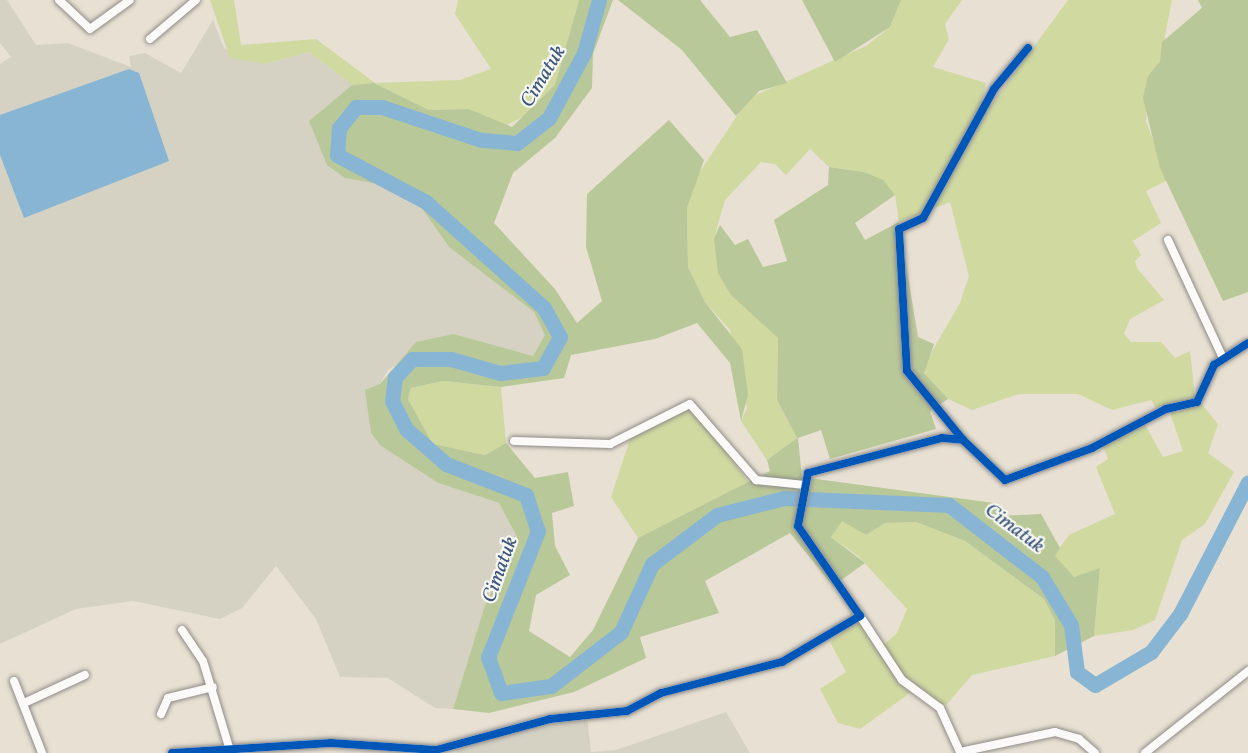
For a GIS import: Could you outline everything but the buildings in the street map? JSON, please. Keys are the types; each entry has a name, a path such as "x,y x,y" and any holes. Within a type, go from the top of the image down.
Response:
{"street":[{"path":"60,0 90,29 130,0"},
{"path":"150,39 196,0"},
{"path":"1028,48 994,89 923,218 899,229 907,305 904,365 963,440 999,478 1010,479 1092,448 1166,409 1197,402 1209,373 1223,358 1248,343"},
{"path":"1168,240 1223,358"},
{"path":"514,441 610,444 690,404 756,480 804,487"},
{"path":"963,440 942,438 812,471 804,487 798,519 902,681 940,708 951,742 966,753 1055,732 1079,739 1095,753"},
{"path":"172,753 229,747 331,743 424,751 550,720 619,713 662,693 782,662 860,616"},
{"path":"182,630 213,687 229,747"},
{"path":"1145,753 1248,671"},
{"path":"24,703 86,675"},
{"path":"14,681 42,753"},
{"path":"161,714 168,698 213,687"}],"shaded area":[{"path":"0,0 7,0 36,45 68,43 131,67 129,56 145,53 181,73 213,20 224,48 265,64 309,52 352,85 309,121 345,178 383,185 420,206 449,247 534,312 546,335 533,356 454,334 388,370 380,384 381,446 438,483 499,503 517,537 484,608 453,709 435,708 388,678 340,677 316,619 276,566 242,608 220,619 133,601 76,609 0,644 0,64 11,57 0,43"},
{"path":"726,712 750,753 457,753 453,745 587,715 591,752 616,750"}],"green space":[{"path":"210,0 234,0 241,45 316,39 375,83 460,80 491,69 455,14 458,0 579,0 555,85 534,111 503,127 469,109 429,110 374,83 352,85 309,52 265,64 230,58"},
{"path":"579,0 613,0 593,54 592,88 555,138 513,173 494,223 555,289 577,323 602,301 586,247 587,194 669,120 704,160 687,208 688,267 705,302 742,349 748,395 741,421 730,363 697,323 655,339 571,355 564,378 501,387 443,381 411,388 408,399 433,444 485,455 506,443 535,478 568,472 574,506 552,513 555,546 570,575 536,595 529,631 570,657 593,630 638,538 770,471 767,460 797,438 777,400 778,338 731,295 718,273 714,238 720,225 735,245 748,239 763,267 787,261 774,220 828,185 829,167 864,172 883,180 895,195 855,223 865,240 899,222 918,337 934,344 924,373 948,399 930,411 936,429 830,459 821,430 798,438 802,477 994,503 1000,516 1041,514 1060,548 1055,556 1074,577 1100,568 1094,636 1055,656 1055,621 1044,599 965,541 916,522 885,523 866,535 842,521 831,537 865,563 833,586 790,533 705,581 719,613 640,637 646,658 574,692 489,713 453,709 484,608 517,537 499,503 438,483 381,446 371,433 365,390 380,384 416,342 454,334 533,356 545,335 534,312 449,247 420,206 383,185 345,178 327,165 309,121 352,85 374,83 429,110 469,109 512,127 555,85"},
{"path":"618,0 700,0 730,37 757,30 787,83 759,91 736,116 682,50"},
{"path":"802,0 901,0 890,27 835,62"},
{"path":"901,0 962,0 945,24 949,39 933,67 986,83 982,101 991,105 1068,0 1172,0 1160,61 1148,76 1146,121 1168,180 1146,191 1161,223 1133,241 1141,255 1135,261 1137,268 1164,300 1130,319 1124,334 1131,342 1161,342 1175,358 1190,351 1195,396 1218,424 1208,453 1234,472 1205,524 1182,540 1155,620 1133,630 1094,636 1100,569 1074,577 1054,556 1069,535 1115,514 1096,467 1108,459 1102,443 1144,423 1163,457 1183,451 1167,404 1156,408 1151,400 1112,410 1078,394 1019,394 972,410 942,396 926,380 924,365 960,303 969,276 950,202 899,222 895,195 864,172 829,167 810,149 786,175 775,164 761,162 725,200 714,238 778,338 777,400 797,438 767,460 741,421 747,408 730,330 705,302 688,267 687,208 697,176 749,98 866,46 890,27"},
{"path":"1198,0 1248,0 1248,292 1223,301 1160,168 1143,98 1148,76 1160,61 1162,42 1202,8"},
{"path":"443,381 501,387 506,443 485,455 433,444 408,399 411,388"},
{"path":"680,405 696,409 749,483 638,538 611,497 632,433"},
{"path":"842,520 866,535 885,523 916,522 965,541 1044,599 1055,621 1055,656 972,675 946,705 910,693 860,729 838,723 820,689 846,672 830,642 858,620 879,649 897,633 907,609 858,556 831,537 831,530"}],"water":[{"path":"129,69 139,73 169,161 24,218 0,155 0,115"}],"waterway":[{"name":"Cimatuk","path":"599,0 584,53 549,118 517,143 481,140 382,107 356,107 339,128 337,155 426,202 544,308 560,337 543,368 500,373 451,359 412,359 395,377 392,401 406,429 446,464 526,495 538,531 488,657 501,693 551,686 621,632 652,564 717,515 784,498 949,505 1042,577 1071,625 1077,672 1095,685 1151,652 1180,614 1248,482"}],"cycle path":[{"path":"1028,48 994,89 923,218 899,229 907,371 963,440 1005,480 1092,448 1166,409 1197,402 1214,365 1248,343"},
{"path":"172,753 331,743 436,750 550,719 627,711 661,693 782,662 860,616 798,526 808,473 942,438 963,440"}]}
